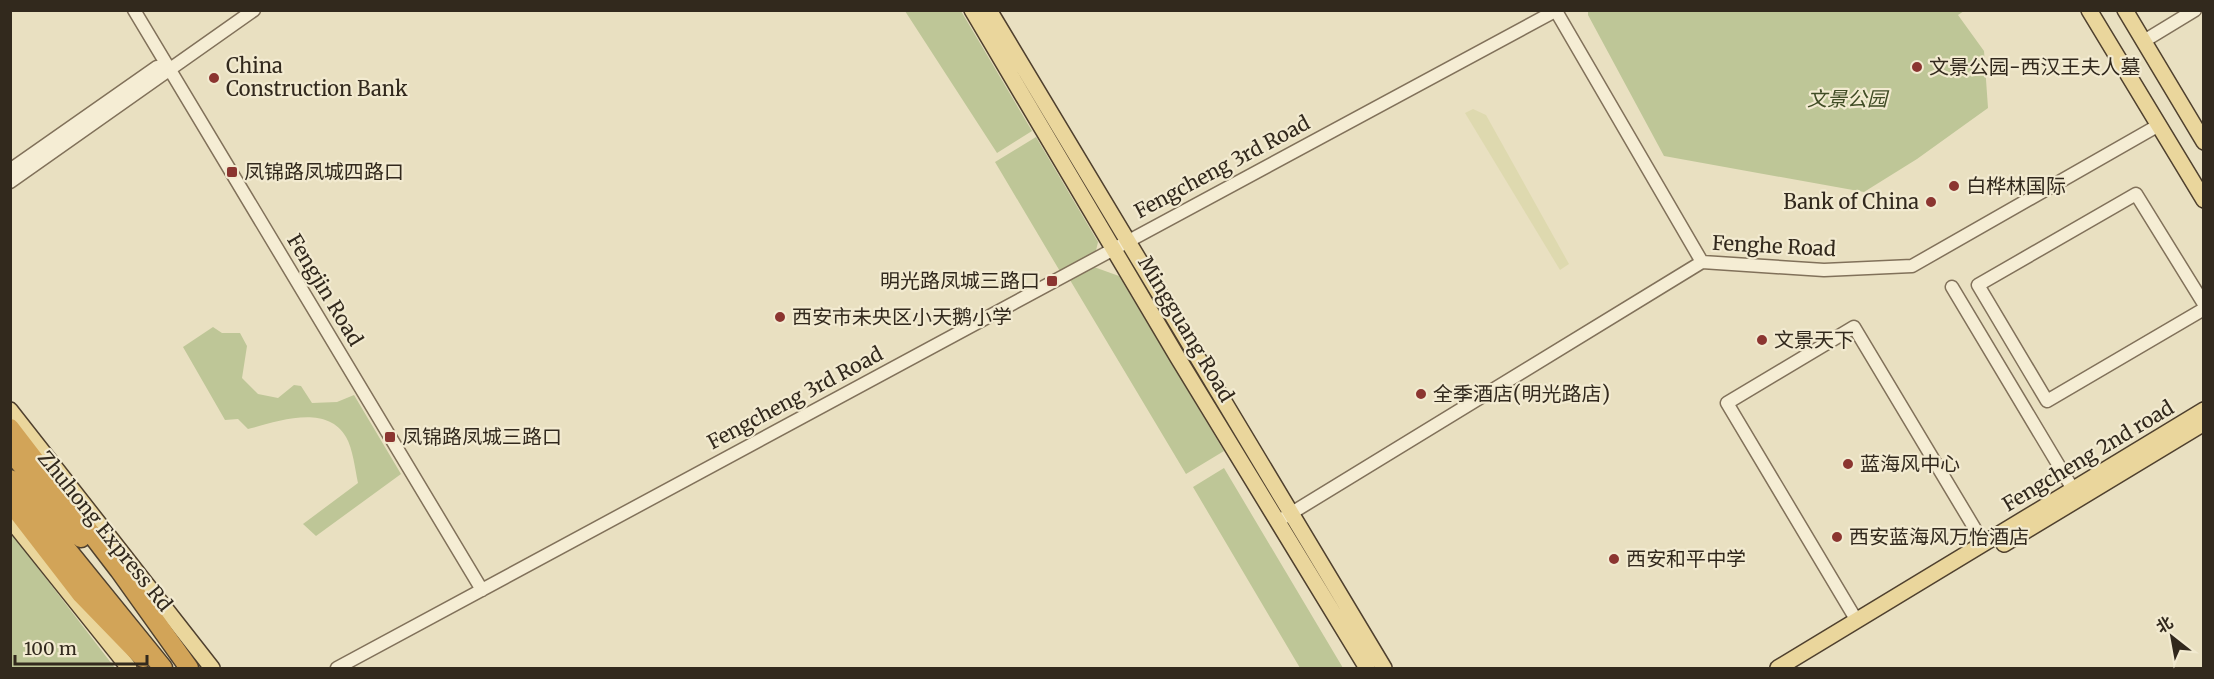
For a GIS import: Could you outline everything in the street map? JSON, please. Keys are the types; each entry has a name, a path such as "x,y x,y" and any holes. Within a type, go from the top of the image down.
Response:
{"highway":[{"path":"10,428 19,462"},
{"name":"Zhuhong Express Rd","path":"19,462 163,669"},
{"name":"Zhuhong Express Rd","path":"19,462 188,669"},
{"path":"10,502 81,594 154,669"}],"main road":[{"name":"Mingguang Road","path":"989,10 1128,240 1285,518 1367,669"},
{"path":"2090,10 2204,200"},
{"path":"2125,10 2204,142"},
{"name":"Mingguang Road","path":"974,11 1113,249 1384,669"},
{"path":"10,410 212,669"},
{"name":"Fengcheng 2nd road","path":"1795,669 2076,495 2204,410"},
{"name":"Fengcheng 2nd road","path":"1778,669 1984,544 2204,423"},
{"path":"10,519 129,669"}],"street":[{"name":"Fengjin Road","path":"134,10 482,590"},
{"path":"10,182 240,10"},
{"path":"10,170 254,10"},
{"path":"2144,41 2195,10"},
{"path":"1557,11 1702,261"},
{"name":"Fengcheng 3rd Road","path":"337,669 1128,240 1557,11"},
{"name":"Fenghe Road","path":"1285,518 1702,261 1824,270 1912,266 2159,125"},
{"path":"2204,304 2136,194 1978,285 2047,401 2204,309"},
{"path":"1952,287 2076,495"},
{"path":"1857,621 1727,403 1854,327 1984,544"}],"shaded area":[{"path":"1473,109 1486,115 1569,264 1560,270 1465,113"}],"green space":[{"path":"905,11 961,11 1032,131 997,153"},
{"name":"文景公园","path":"1588,11 1964,11 1958,15 1984,51 1988,108 1917,159 1864,192 1664,156 1588,15"},
{"path":"1036,137 1098,242 1095,255 1061,273 995,162"},
{"path":"1094,267 1119,276 1224,451 1186,474 1070,280"},
{"path":"213,327 222,333 240,333 247,346 242,378 258,394 278,398 294,385 301,386 312,403 337,402 354,395 401,474 316,536 303,524 358,483 346,437 326,420 314,418 286,419 248,429 238,419 225,420 183,347"},
{"path":"1224,468 1343,668 1300,668 1193,487"},
{"path":"11,533 115,668 11,668"}],"place":[{"name":"文景公园-西汉王夫人墓","path":"1917,67"},
{"name":"China Construction Bank","path":"214,78"},
{"name":"凤锦路凤城四路口","path":"232,172"},
{"name":"白桦林国际","path":"1954,186"},
{"name":"Bank of China","path":"1931,202"},
{"name":"明光路凤城三路口","path":"1052,281"},
{"name":"西安市未央区小天鹅小学","path":"780,317"},
{"name":"文景天下","path":"1762,340"},
{"name":"全季酒店(明光路店)","path":"1421,394"},
{"name":"凤锦路凤城三路口","path":"390,437"},
{"name":"蓝海风中心","path":"1848,464"},
{"name":"西安蓝海风万怡酒店","path":"1837,537"},
{"name":"西安和平中学","path":"1614,559"}]}
